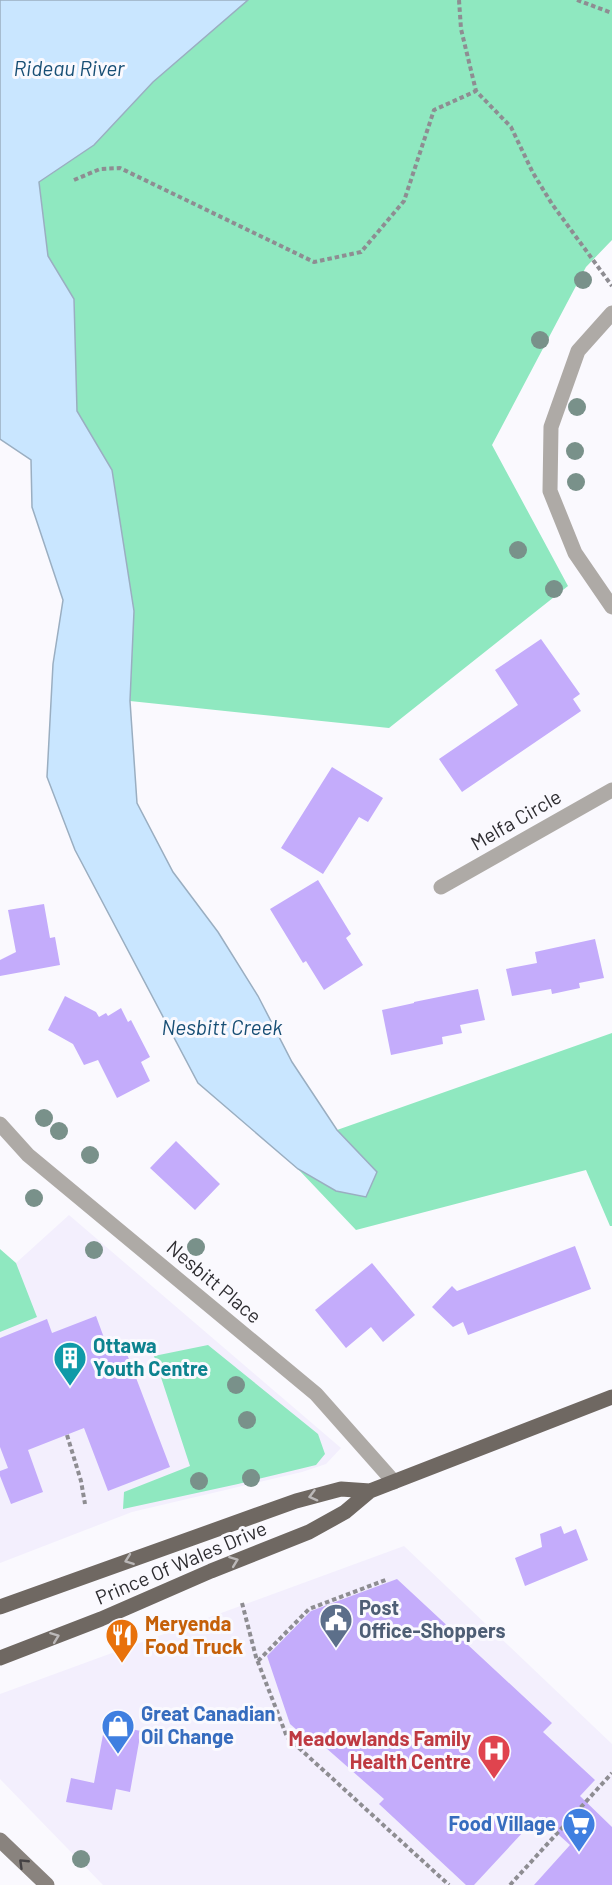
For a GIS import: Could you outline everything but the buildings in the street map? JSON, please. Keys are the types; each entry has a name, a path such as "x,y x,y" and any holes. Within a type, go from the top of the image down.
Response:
{"main road":[{"name":"Prince Of Wales Drive","path":"0,1658 101,1619 211,1571 309,1532 345,1512 370,1491 612,1397"},
{"name":"Prince Of Wales Drive","path":"0,1607 296,1501 341,1489 370,1491"},
{"path":"0,1840 47,1885"}],"street":[{"path":"612,313 578,351 551,427 550,491 574,553 612,607"},
{"name":"Melfa Circle","path":"441,887 612,790"},
{"name":"Nesbitt Place","path":"0,1124 28,1155 316,1394 394,1482"}],"path":[{"path":"459,0 461,29 476,91 511,127 533,173 552,204 612,286"},
{"path":"577,0 612,13"},
{"path":"74,180 100,170 120,168 314,262 361,252 404,201 434,110 476,91"},
{"path":"67,1435 81,1480 85,1504"},
{"path":"258,1661 309,1609 388,1579"},
{"path":"242,1604 258,1661 287,1737 449,1885"},
{"path":"510,1885 612,1773"}],"shaded area":[{"path":"69,1215 341,1448 326,1464 302,1472 132,1512 0,1563 0,1269 16,1263"},
{"path":"404,1546 612,1744 612,1885 103,1885 0,1779 0,1694"}],"green space":[{"path":"248,0 612,0 612,240 586,267 492,445 568,586 389,728 130,701 134,611 112,470 77,411 74,299 48,256 39,182 94,145 153,82"},
{"path":"612,1033 612,1226 610,1226 586,1170 356,1230 298,1169 336,1191 377,1172 337,1130"},
{"path":"0,1249 16,1263 37,1317 0,1332"},
{"path":"208,1345 318,1434 325,1454 316,1465 123,1509 124,1492 190,1466 154,1356"}],"water":[{"name":"Nesbitt Creek","path":"0,0 248,0 153,82 94,145 39,182 48,256 74,299 77,411 112,470 134,611 130,701 137,803 173,872 218,932 258,996 292,1062 337,1130 377,1172 366,1197 336,1191 298,1169 198,1083 75,850 47,777 53,664 63,600 32,507 31,460 0,439"}],"place":[{"name":"Ottawa Youth Centre","path":"70,1387"},
{"name":"Post Office-Shoppers","path":"336,1649"},
{"name":"Meryenda Food Truck","path":"122,1664"},
{"name":"Great Canadian Oil Change","path":"118,1755"},
{"name":"Meadowlands Family Health Centre","path":"494,1780"},
{"name":"Food Village","path":"579,1853"}],"water label":[{"name":"Rideau River","path":"69,69"}]}
